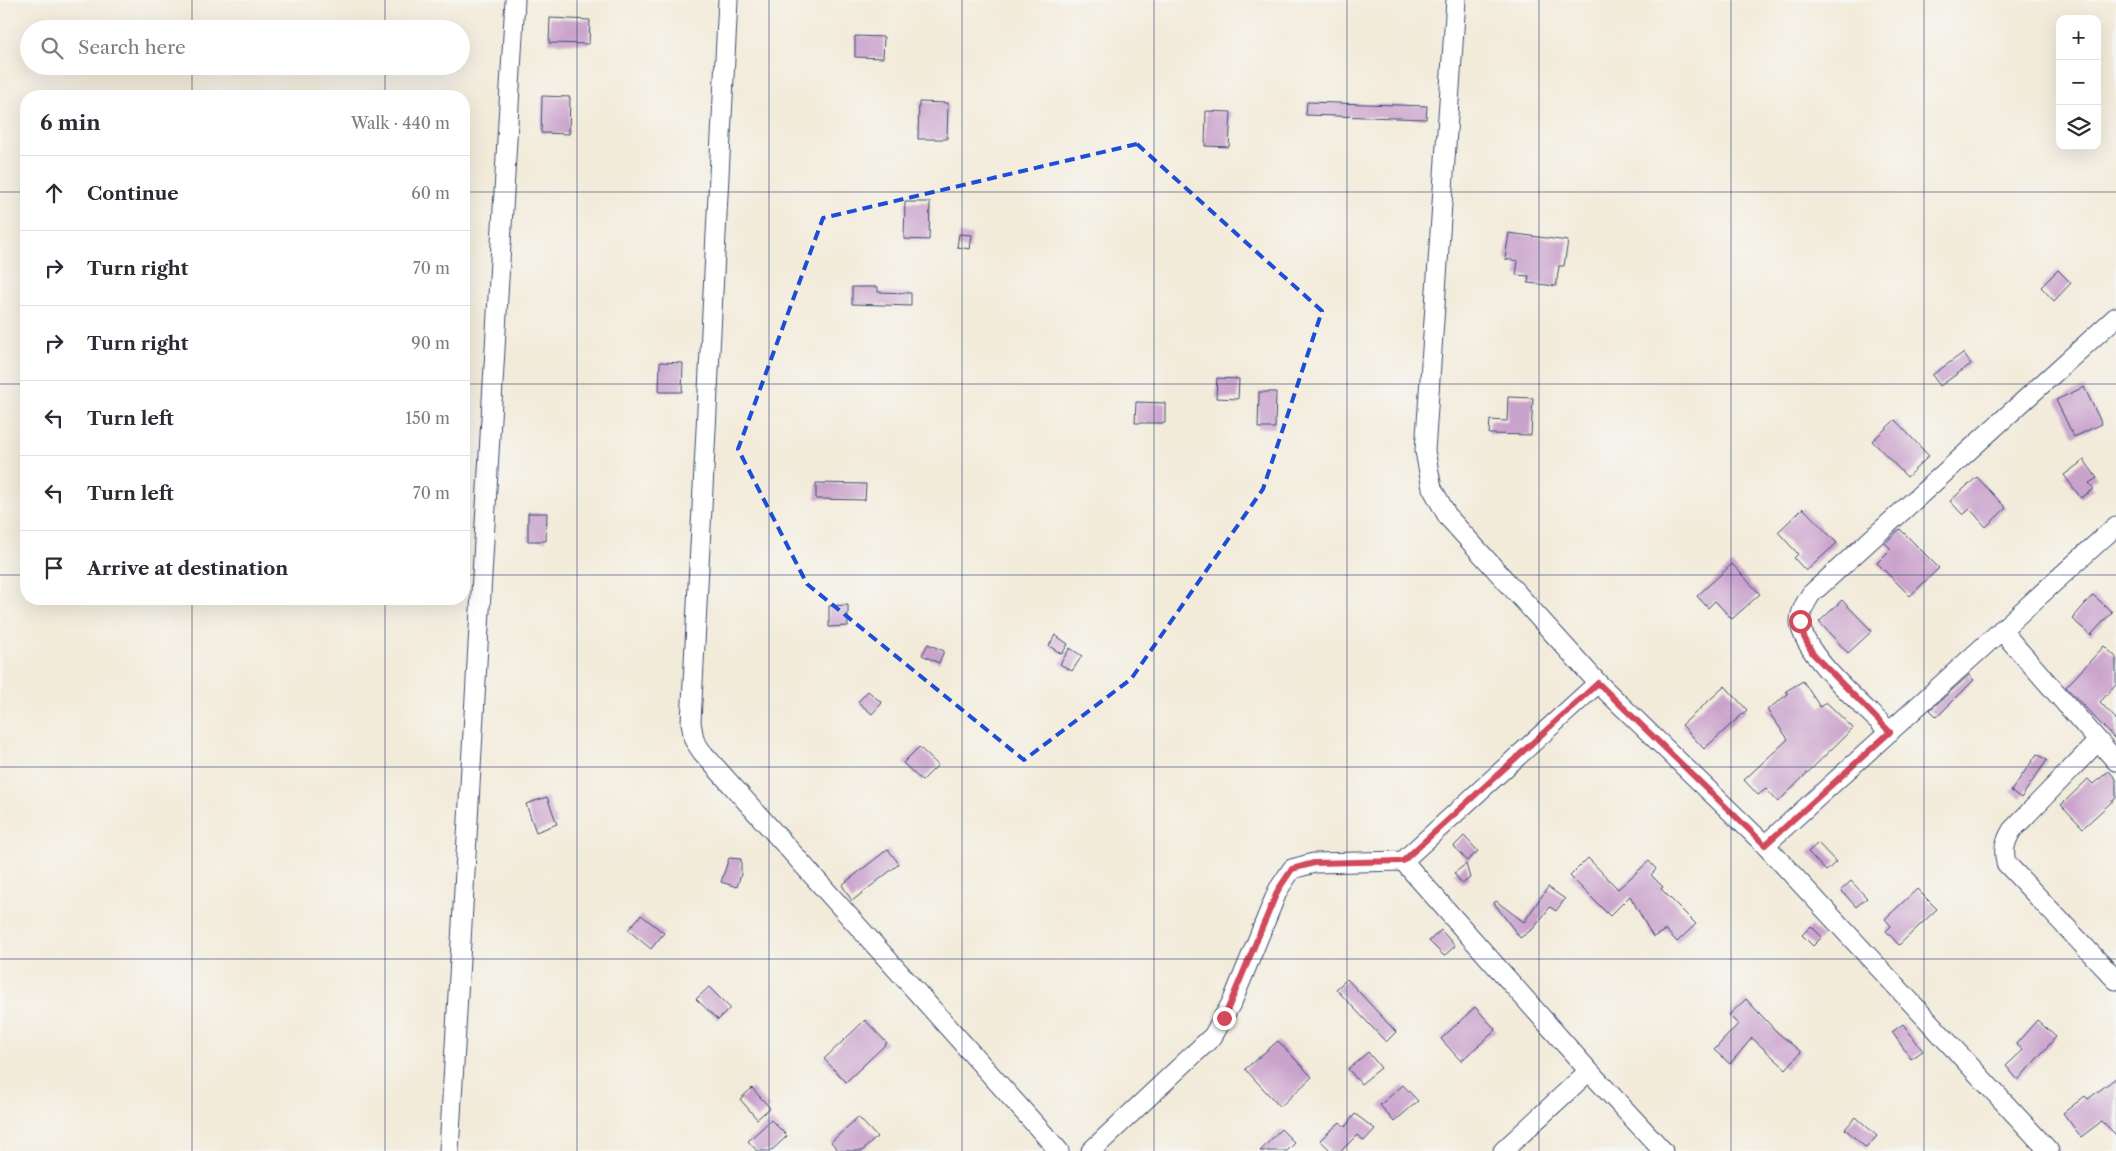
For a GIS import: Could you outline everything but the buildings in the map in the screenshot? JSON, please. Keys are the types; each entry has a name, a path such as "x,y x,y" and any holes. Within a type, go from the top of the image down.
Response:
{"street":[{"path":"449,1151 515,0"},
{"path":"728,0 691,722 694,740 708,759 1059,1151"},
{"path":"1456,0 1425,451 1432,488 1448,517 1598,683 1765,845 2049,1151"},
{"path":"1890,732 1813,654 1804,637 1800,621 1804,606 1811,594 2116,317"},
{"path":"1765,845 2116,526"},
{"path":"2001,630 2097,742 2116,761"},
{"path":"1091,1151 1213,1036 1233,1000 1278,890 1292,869 1314,863 1403,861 1598,683"},
{"path":"2097,742 2012,830 2005,842 2004,853 2006,863 2116,980"},
{"path":"1403,861 1588,1072 1662,1151"},
{"path":"1503,1151 1588,1072"}],"highlighted area":[{"path":"1137,144 1322,311 1263,489 1131,679 1024,760 807,584 738,449 823,218"}],"route":[{"path":"1224,1018 1278,890 1292,869 1314,863 1403,861 1598,683 1765,845 1890,732 1813,654 1804,637 1800,621"}]}
